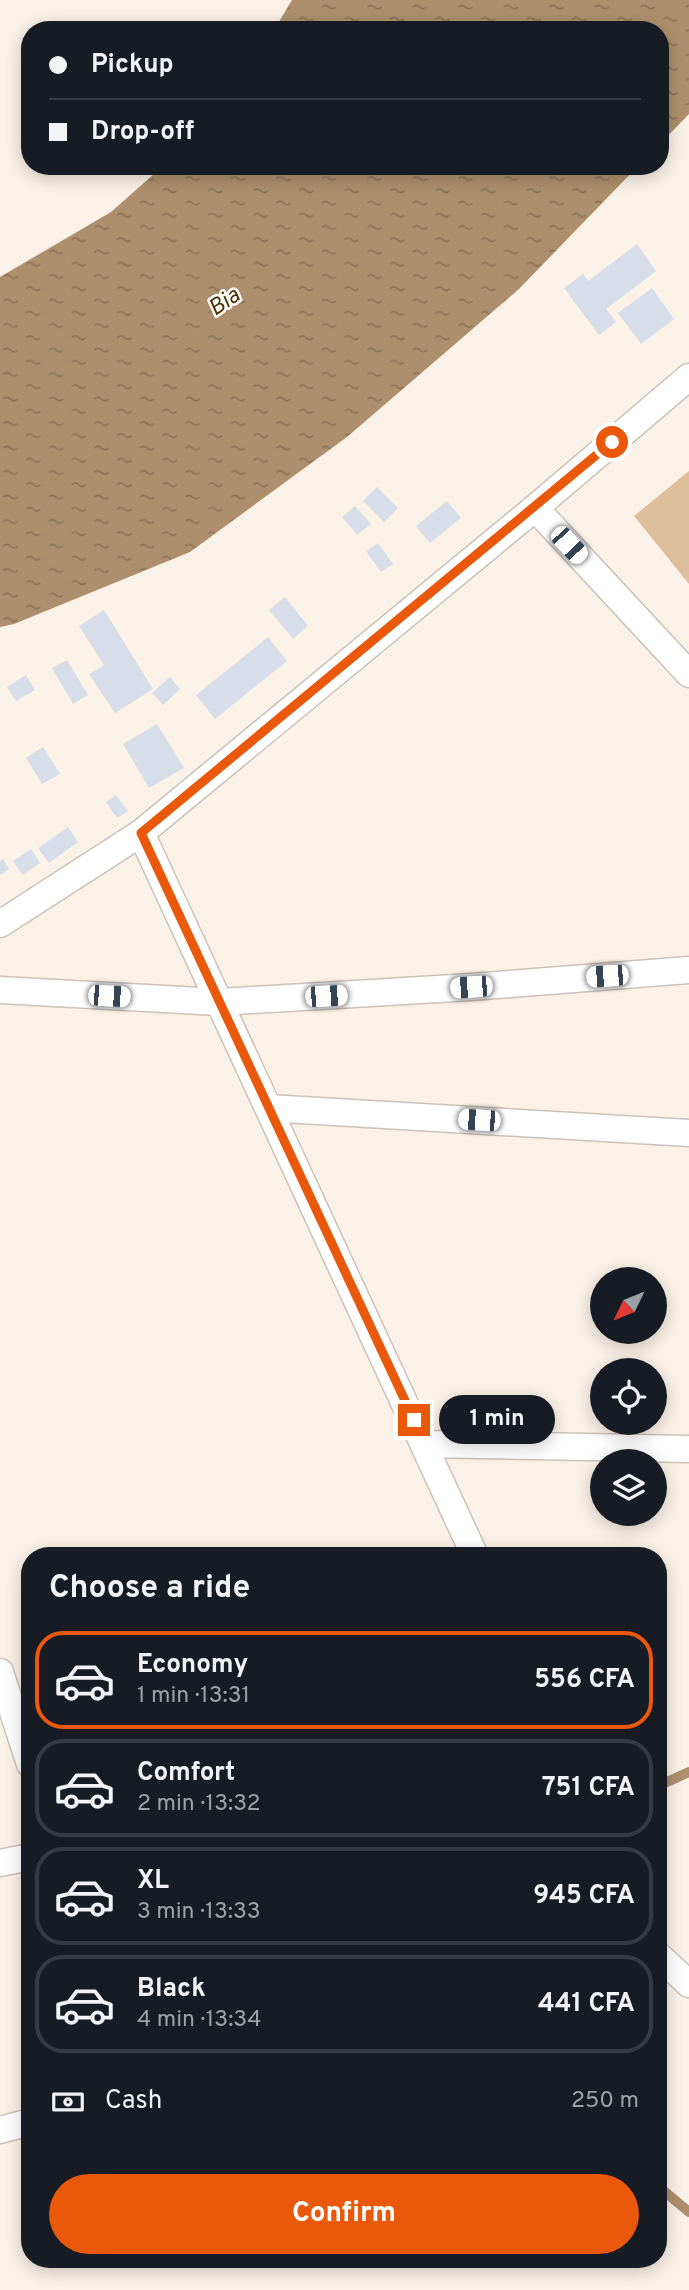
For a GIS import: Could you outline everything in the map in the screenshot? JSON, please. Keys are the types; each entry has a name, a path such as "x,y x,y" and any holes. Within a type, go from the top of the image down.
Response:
{"street":[{"path":"0,924 141,833 535,508 689,377"},
{"path":"535,508 689,674"},
{"path":"141,833 471,1547"},
{"path":"0,990 219,1002 471,987 689,970"},
{"path":"268,1108 689,1133"},
{"path":"425,1444 689,1449"},
{"path":"0,1672 21,1736"},
{"path":"0,1863 21,1859"},
{"path":"667,1963 689,1984"},
{"path":"0,2130 21,2124"}],"shaded area":[{"path":"689,471 689,584 634,516"}],"water":[{"path":"292,0 689,0 689,114 669,135 669,21 279,21"},
{"name":"Bia","path":"153,175 629,175 519,289 347,437 190,552 14,624 0,627 0,277 111,212"}],"building":[{"path":"637,244 656,271 606,309 616,322 599,335 564,288 583,274 588,281"},
{"path":"652,288 674,319 641,344 618,313"},
{"path":"377,487 398,508 384,522 363,501"},
{"path":"447,501 461,518 430,543 416,526"},
{"path":"355,506 371,524 357,535 342,517"},
{"path":"378,543 393,564 381,572 366,551"},
{"path":"285,597 308,626 293,639 269,610"},
{"path":"104,610 153,689 115,713 89,674 104,665 79,626"},
{"path":"268,637 287,661 215,719 196,695"},
{"path":"67,660 88,695 73,704 52,668"},
{"path":"26,675 35,690 16,701 7,687"},
{"path":"170,677 180,689 163,705 152,693"},
{"path":"157,724 184,768 149,788 123,744"},
{"path":"43,747 60,774 42,784 26,758"},
{"path":"116,795 128,811 117,818 106,802"},
{"path":"68,827 78,842 49,863 38,848"},
{"path":"31,849 40,863 23,875 13,861"},
{"path":"3,859 9,869 0,875 0,861"}],"waterway":[{"path":"667,1782 689,1772"},
{"path":"667,2194 689,2212"}],"route":[{"path":"414,1420 141,833 612,442"}]}
